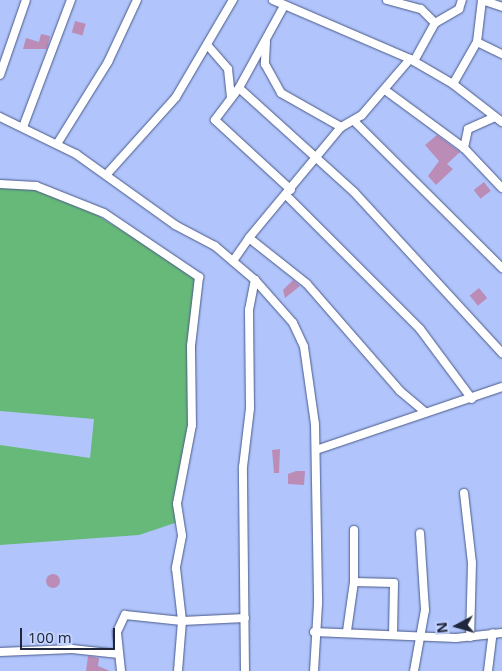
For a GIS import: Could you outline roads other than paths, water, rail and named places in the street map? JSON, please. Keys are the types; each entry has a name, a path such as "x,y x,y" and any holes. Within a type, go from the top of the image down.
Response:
{"street":[{"path":"0,74 26,0"},
{"path":"23,127 71,0"},
{"path":"57,144 108,62 137,0"},
{"path":"107,174 176,96 209,47 233,0"},
{"path":"273,0 412,60 453,84 493,118 502,122"},
{"path":"387,0 421,8 435,23"},
{"path":"233,261 341,127 354,121 385,90 412,60 435,23 458,8 462,0"},
{"path":"453,84 476,42 482,0 502,7"},
{"path":"284,6 239,88 216,123 289,193 420,329 472,399"},
{"path":"267,37 264,64 281,93 341,127"},
{"path":"476,42 502,54"},
{"path":"209,47 228,69 232,98"},
{"path":"239,88 317,158 502,353"},
{"path":"385,90 464,148 502,188"},
{"path":"0,117 57,144 107,174 233,261 255,280 292,323 304,347 316,450 314,671"},
{"path":"464,148 468,129 493,118"},
{"path":"354,121 502,268"},
{"path":"0,184 36,186 104,213 199,277 192,346 192,425 177,504 182,536 176,568 182,621 178,671"},
{"path":"250,238 307,284 400,391 425,412"},
{"path":"245,671 243,467 250,408 249,310 255,280"},
{"path":"316,450 425,412 472,399 502,386"},
{"path":"464,493 472,563 470,637"},
{"path":"347,631 354,582 354,530"},
{"path":"414,671 425,610 420,533"},
{"path":"354,582 394,583 393,633"},
{"path":"120,671 121,617 182,621 245,618"},
{"path":"314,632 393,633 421,637 470,637 502,633"},
{"path":"488,671 493,633"},
{"path":"0,654 72,649 119,654"}]}
